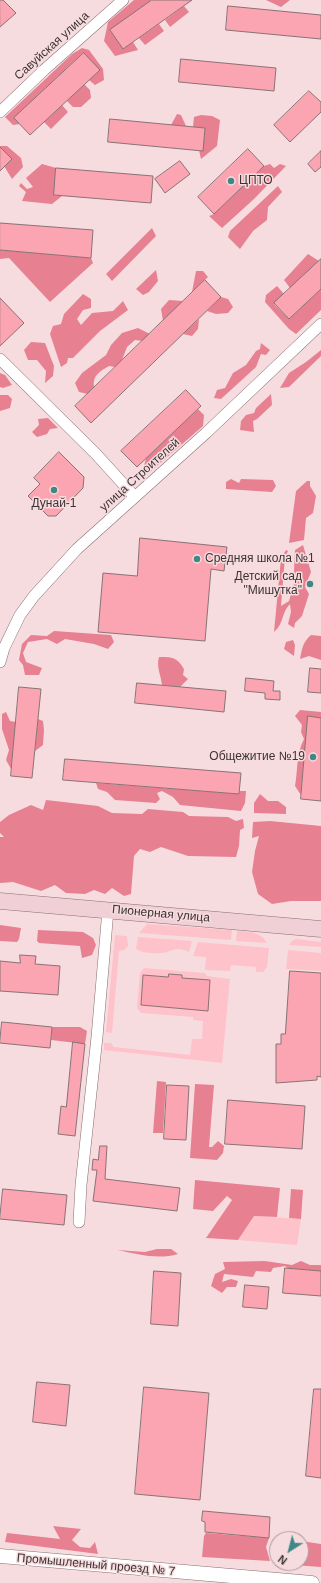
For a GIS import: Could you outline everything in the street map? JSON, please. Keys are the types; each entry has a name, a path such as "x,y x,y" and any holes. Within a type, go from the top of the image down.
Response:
{"main road":[{"name":"Пионерная улица","path":"0,901 321,929"}],"street":[{"name":"Савуйская улица","path":"0,112 44,70 123,0"},
{"name":"улица Строителей","path":"0,662 2,652 20,615 34,596 77,549 206,433 321,324"},
{"path":"0,359 96,454 135,497"},
{"path":"79,1222 81,1184 97,1037 108,910"},
{"name":"Промышленный проезд № 7","path":"0,1556 312,1583"}],"shaded area":[{"path":"134,0 152,0 110,30 123,49 133,42 138,50 115,56 104,41 108,22"},
{"path":"266,0 290,0 281,7"},
{"path":"184,6 189,12 170,27 165,20"},
{"path":"159,24 164,31 145,45 139,38"},
{"path":"82,48 89,50 103,69 104,80 95,85 89,80 83,53 14,118 20,124 13,125 5,117 72,54"},
{"path":"84,84 90,90 91,98 81,107 73,107 67,101"},
{"path":"62,105 68,112 51,129 44,122"},
{"path":"177,114 181,115 186,126 171,125"},
{"path":"201,115 212,116 220,120 217,146 201,159 199,150 205,128 193,127 194,117"},
{"path":"0,146 7,146 21,158 23,167 12,179 4,166"},
{"path":"42,164 56,168 54,195 62,196 52,204 22,201 26,192 19,186 21,183 27,189 33,187 26,178"},
{"path":"270,164 274,168 280,164 286,166 254,199 222,228 209,216 214,214 264,166"},
{"path":"278,186 282,192 268,207 267,220 253,231 240,249 228,237 230,231"},
{"path":"152,228 156,236 112,281 106,274"},
{"path":"0,250 91,258 93,263 50,302 9,258 0,259"},
{"path":"308,254 319,261 290,288 284,280"},
{"path":"156,270 158,281 149,292 143,295 136,289"},
{"path":"196,271 203,271 208,277 192,292"},
{"path":"277,286 284,294 274,304 289,319 321,289 321,310 296,334 289,329 265,302 266,295"},
{"path":"83,294 91,299 91,308 83,310 77,319 81,325 92,313 113,311 123,301 128,310 100,331 73,358 68,358 67,363 61,367 50,334 53,326 61,324 64,314"},
{"path":"221,297 228,299 233,307 228,313 216,314 207,311"},
{"path":"169,300 183,301 163,321 161,309"},
{"path":"199,319 198,329 192,336 183,334"},
{"path":"138,328 150,334 143,341 135,340 127,347 122,360 115,367 109,366 97,374 94,380 94,387 88,394 79,392 75,383 82,373 106,355 111,345 122,333"},
{"path":"31,342 45,343 54,366 53,376 45,383 46,371 37,360 28,360 24,350"},
{"path":"261,343 270,350 266,355 261,354 256,367 221,399 214,398 217,390 225,388 233,373 246,365 256,351 260,349"},
{"path":"321,350 321,356 289,387 280,388 289,373"},
{"path":"0,373 5,375 12,385 3,388 0,387"},
{"path":"271,394 272,405 253,421 254,432 240,430 241,421 246,415 254,413 256,408"},
{"path":"0,395 8,395 12,399 10,408 0,411"},
{"path":"198,409 204,415 203,426 150,472 143,470 146,458"},
{"path":"48,418 58,428 50,429 47,434 37,437 32,432 39,425 38,419"},
{"path":"231,479 239,483 241,479 273,480 276,486 272,492 226,489 226,482"},
{"path":"307,481 310,481 310,486 316,496 313,513 306,518 304,540 289,543 296,491"},
{"path":"303,545 311,572 305,587 309,594 302,616 295,623 294,628 288,624 291,612 290,604 285,611 279,626 274,632 281,558 286,550 288,551 285,557 281,606 289,601 296,577 294,571 295,550"},
{"path":"54,631 111,635 114,642 108,649 94,644 65,639 57,644 47,639 28,642 23,653 26,662 42,668 39,675 25,675 23,665 19,660 22,644 31,635 47,636"},
{"path":"311,635 321,636 321,660 309,656 300,659 303,646"},
{"path":"293,640 295,645 294,656 284,649 286,642"},
{"path":"159,657 174,658 184,669 183,675 188,679 180,687 162,685 158,668"},
{"path":"300,710 321,712 321,718 308,717 301,795 295,786 298,756 304,739 301,732 302,725 295,716"},
{"path":"6,712 10,721 16,722 11,769 6,760 9,750 2,729 2,714"},
{"path":"38,719 43,721 43,745 35,751"},
{"path":"96,783 239,794 240,791 246,791 245,803 241,811 180,805 173,797 162,791 157,793 160,799 156,803 115,800 107,792 98,789"},
{"path":"260,794 268,801 278,801 286,807 286,814 254,813 254,803"},
{"path":"46,800 98,806 112,813 142,814 148,809 183,812 189,816 228,817 236,821 243,819 244,828 240,830 239,846 236,857 188,856 161,847 150,852 140,849 134,856 131,894 124,896 112,888 105,894 94,890 85,894 66,893 55,885 41,891 13,882 0,883 0,837 4,837 0,833 0,822 9,815 31,805 43,810"},
{"path":"270,821 321,826 321,901 291,901 272,904 258,894 252,872 259,836 252,838 253,822"},
{"path":"147,924 232,930 231,940 139,933"},
{"path":"0,925 21,928 17,942 0,941"},
{"path":"38,930 83,932 93,938 96,945 92,955 82,958 80,946 39,943 37,941"},
{"path":"237,931 258,934 267,943 236,941"},
{"path":"115,935 127,936 128,946 124,950 119,951 112,1033 106,1032"},
{"path":"138,937 192,941 189,952 177,949 152,953 136,949"},
{"path":"296,939 321,942 321,947 289,945"},
{"path":"198,942 269,948 267,967 263,972 256,972 256,967 231,965 230,971 205,970 206,957 193,956"},
{"path":"288,950 321,953 321,971 286,969"},
{"path":"144,968 205,973 207,976 230,979 222,1063 104,1050 104,1043 111,1043 114,1047 190,1055 192,1039 202,1039 203,1021 193,1020 193,1017 141,1013 137,1008 140,973","holes":["169,974 182,975 183,1009 141,1005 143,975 168,977"]},
{"path":"52,1027 80,1027 87,1031 85,1044 51,1040"},
{"path":"157,1081 166,1082 163,1133 153,1133"},
{"path":"195,1084 214,1085 209,1147 212,1147 218,1141 224,1146 223,1153 217,1160 190,1158"},
{"path":"195,1180 280,1188 277,1217 254,1216 238,1240 206,1238 232,1200 227,1196 213,1211 193,1209"},
{"path":"291,1189 303,1190 301,1219 289,1218"},
{"path":"254,1216 301,1219 297,1245 238,1240"},
{"path":"157,1249 171,1249 178,1254 170,1256 155,1256 140,1255 117,1250 145,1252"},
{"path":"265,1261 292,1265 301,1261 310,1265 321,1265 321,1271 289,1269 285,1266 273,1268 271,1272 256,1271 253,1277 224,1274 222,1282 231,1279 238,1281 236,1287 227,1287 222,1293 211,1286 215,1274 225,1269 223,1262"},
{"path":"53,1526 81,1529 72,1540 80,1547 90,1548 95,1542 98,1554 5,1542 7,1533 60,1539"},
{"path":"206,1533 269,1538 266,1547 269,1561 202,1557 204,1536"},
{"path":"309,1542 321,1544 321,1567 309,1566"}],"building":[{"path":"0,0 3,0 16,13 0,27"},
{"path":"152,0 192,0 123,49 110,30"},
{"path":"228,6 321,15 321,39 226,30"},
{"path":"84,53 100,70 30,135 14,118"},
{"path":"181,59 276,68 274,91 179,82"},
{"path":"309,91 321,102 321,112 290,142 274,125"},
{"path":"110,119 205,128 203,151 108,142"},
{"path":"0,147 12,159 0,171"},
{"name":"ЦПТО","path":"248,149 264,166 214,214 198,197"},
{"path":"321,151 321,167 315,172 308,164"},
{"path":"180,161 190,174 165,193 155,179"},
{"path":"56,168 153,176 151,203 54,195"},
{"path":"0,223 93,230 91,258 0,250"},
{"path":"321,259 321,289 289,319 274,303"},
{"path":"205,280 221,297 91,423 75,406"},
{"path":"0,298 24,323 0,346"},
{"path":"186,390 201,406 137,467 121,451"},
{"name":"Дунай-1","path":"59,452 84,477 83,488 56,516 48,516 28,496 40,484 34,478"},
{"path":"140,538 227,547 224,571 211,569 205,641 98,632 103,573 137,576"},
{"path":"310,668 321,669 321,693 308,692"},
{"path":"246,678 274,681 273,691 280,691 280,700 265,699 265,693 245,691"},
{"path":"137,683 226,691 224,712 135,703"},
{"path":"19,687 41,689 32,778 11,776"},
{"name":"Общежитие №19","path":"308,716 321,718 321,801 301,799"},
{"path":"65,759 241,773 239,794 63,780"},
{"path":"20,955 36,956 35,964 60,966 58,995 0,991 0,961 20,963"},
{"path":"290,971 321,973 321,1077 317,1076 317,1080 276,1083 276,1044 281,1044 281,1034 285,1034"},
{"path":"169,974 182,975 182,978 210,980 208,1011 141,1005 143,975 168,977"},
{"path":"2,1022 52,1027 50,1048 0,1043"},
{"path":"73,1042 85,1044 75,1136 58,1134 61,1106 66,1107"},
{"path":"167,1085 189,1086 186,1140 164,1139"},
{"path":"228,1100 305,1106 302,1149 225,1144"},
{"path":"100,1146 107,1146 105,1179 180,1188 177,1211 93,1201 97,1170 92,1170 93,1159 98,1160"},
{"path":"3,1189 67,1195 64,1225 0,1219"},
{"path":"285,1268 321,1271 321,1296 283,1293"},
{"path":"154,1271 181,1273 178,1326 151,1324"},
{"path":"245,1285 269,1287 267,1309 243,1307"},
{"path":"37,1382 70,1385 66,1426 33,1422"},
{"path":"144,1387 209,1393 200,1500 135,1494"},
{"path":"314,1389 321,1389 321,1478 306,1476"},
{"path":"203,1511 270,1517 269,1538 205,1532 205,1522 202,1521"}],"place":[{"name":"ЦПТО","path":"231,181"},
{"name":"Дунай-1","path":"54,490"},
{"name":"Средняя школа №1","path":"197,559"},
{"name":"Детский сад \"Мишутка\"","path":"310,584"},
{"name":"Общежитие №19","path":"313,757"}]}
